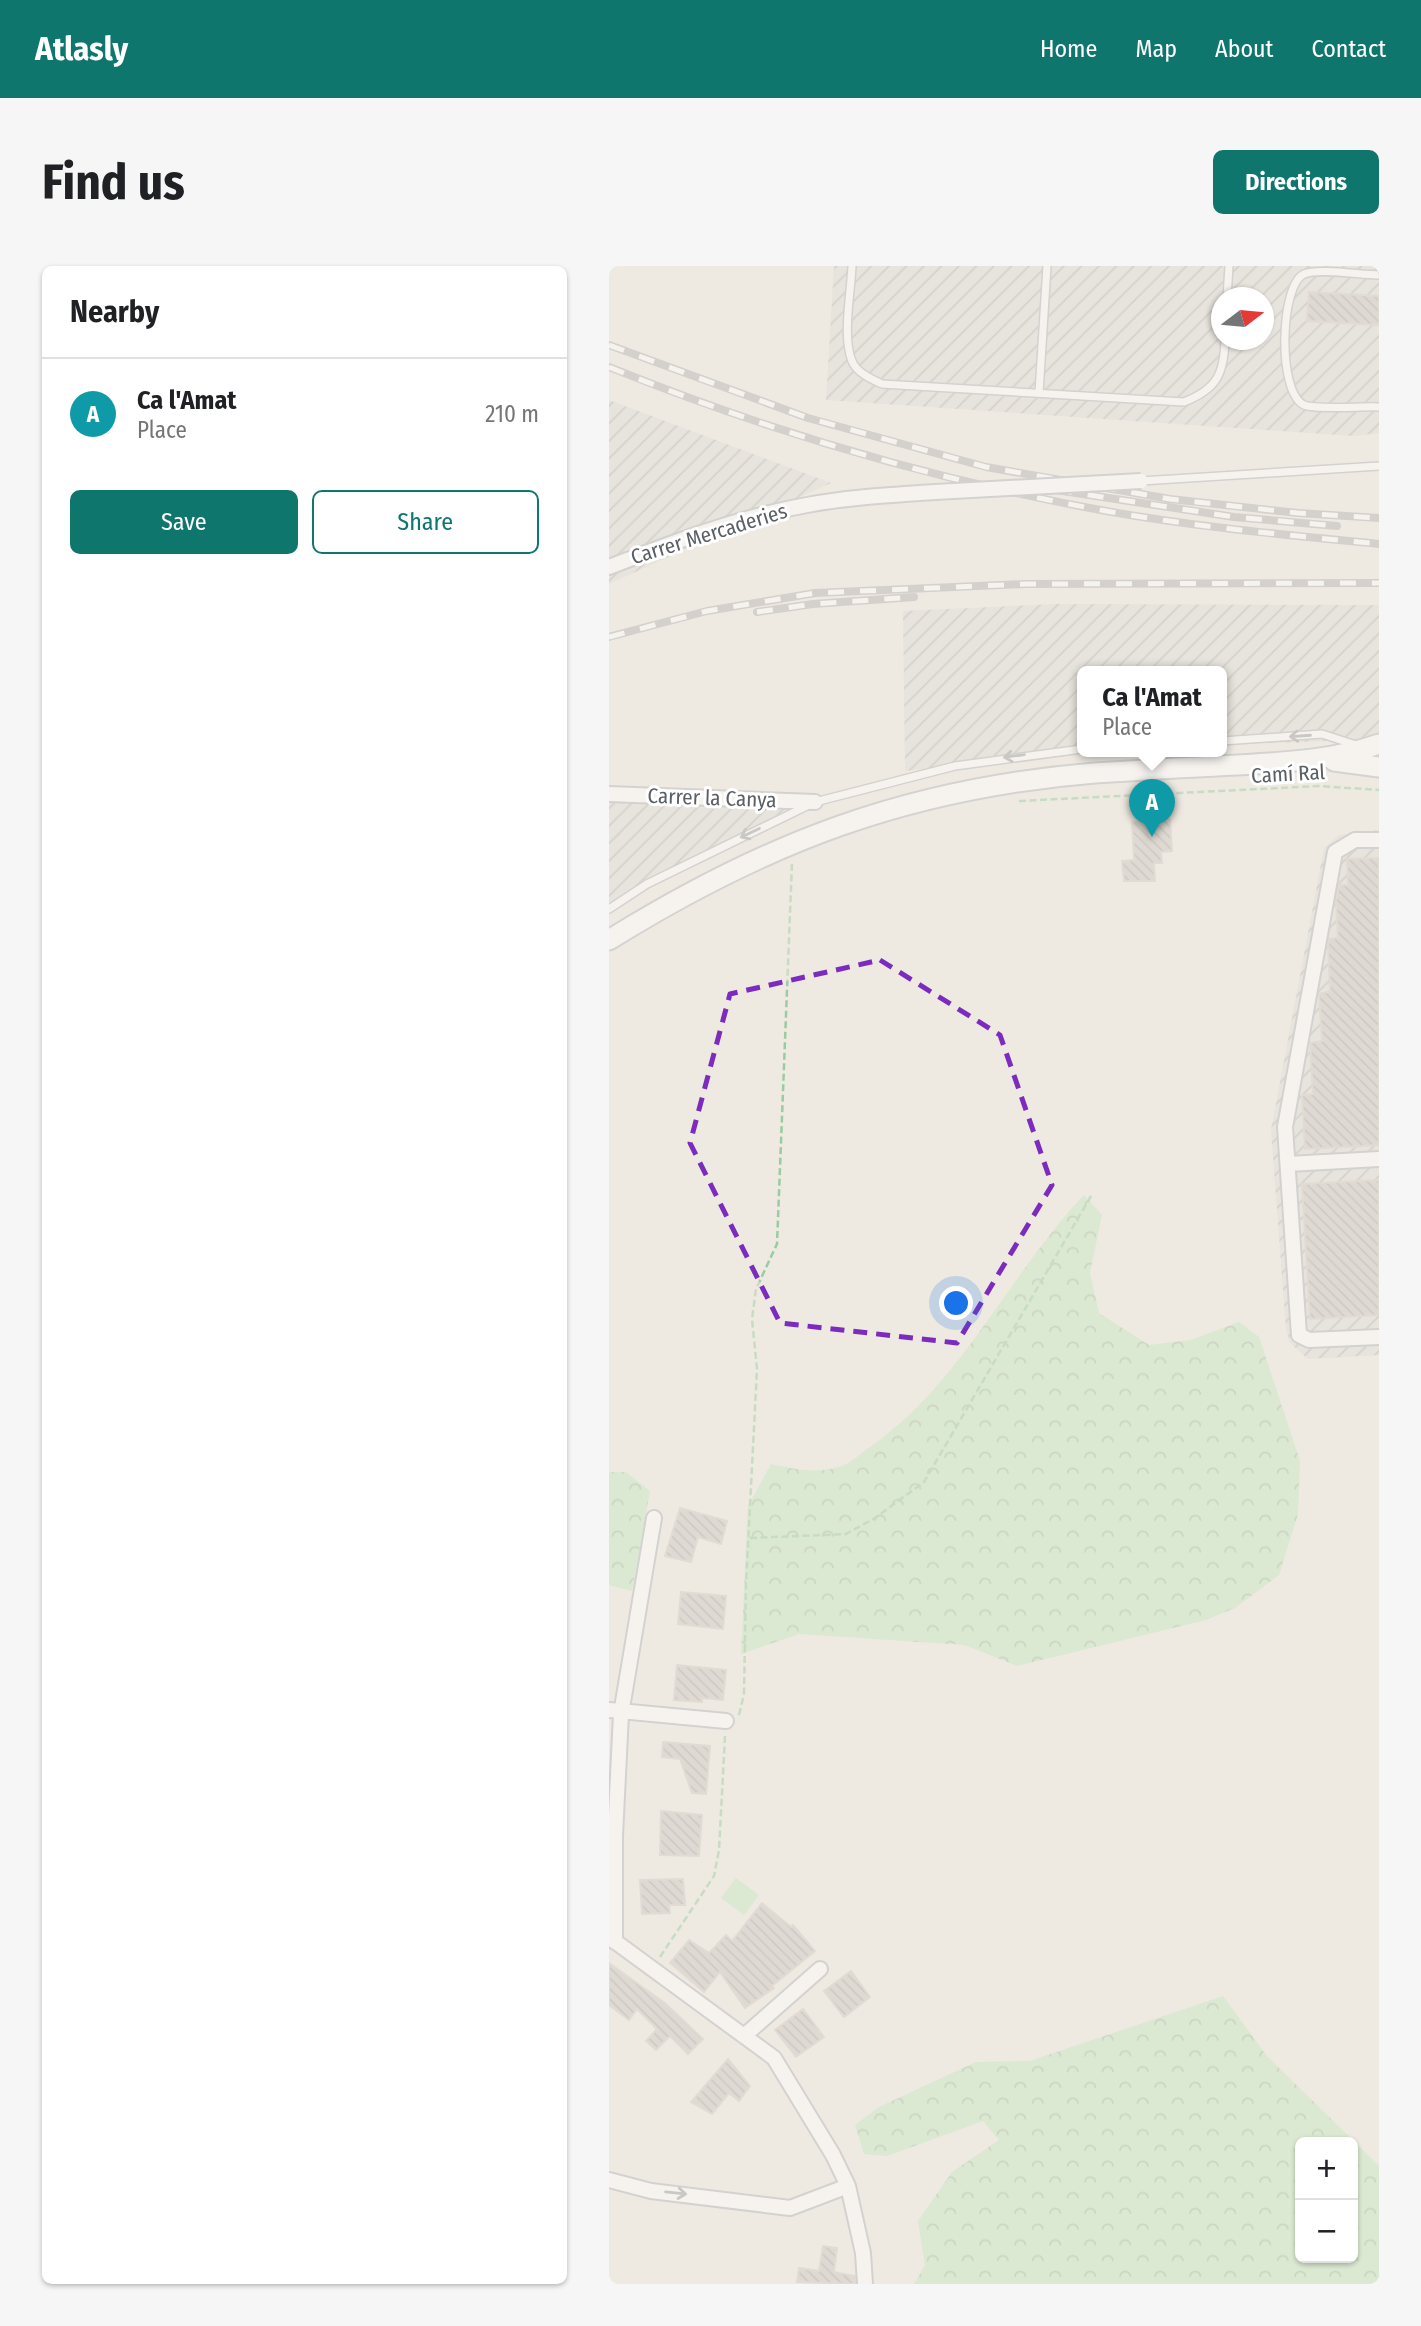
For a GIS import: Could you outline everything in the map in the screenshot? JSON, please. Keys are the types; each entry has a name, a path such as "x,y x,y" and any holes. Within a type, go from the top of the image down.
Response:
{"main road":[{"path":"1316,760 1373,746"},
{"path":"609,940 711,880 786,845 899,805 1006,783 1096,773 1316,760 1379,767"}],"street":[{"name":"Carrer Mercaderies","path":"609,567 709,530 778,511 840,500 1141,481"},
{"name":"Carrer la Canya","path":"609,794 815,802"},
{"path":"1379,840 1355,840 1335,852 1285,1127 1299,1335 1309,1340 1379,1337"},
{"path":"1287,1164 1379,1159"},
{"path":"654,1518 615,1712 612,1939 774,2058 833,2155 848,2186 863,2253 865,2284"},
{"path":"615,1712 726,1721"},
{"path":"744,2036 820,1969"},
{"path":"609,2180 651,2190 790,2208 848,2186"}],"lane":[{"path":"852,266 848,344 852,363 865,375 882,384 1184,402 1200,395 1215,382 1224,367 1225,350"},
{"path":"1039,393 1047,266"},
{"path":"1228,287 1229,266"},
{"path":"1379,275 1305,274 1294,282 1289,296 1285,372 1292,395 1305,406 1379,407"},
{"path":"1141,481 1379,466"},
{"path":"1227,741 1322,734 1373,746"},
{"path":"609,909 647,884 815,802 955,766 1077,749"}],"path":[{"name":"Camí Ral","path":"1010,802 1319,786 1379,790"},
{"path":"652,1969 714,1876 720,1839 726,1721 739,1717 744,1694 748,1538 757,1369 752,1319 756,1289 777,1244 782,1069 794,868 786,845"},
{"path":"748,1538 846,1534 875,1518 924,1482 1091,1196"}],"highlighted area":[{"path":"880,960 1000,1035 1052,1185 957,1343 780,1323 690,1143 730,994"}],"shaded area":[{"path":"834,266 1379,266 1379,433 1354,436 826,400"},
{"path":"609,400 831,483 609,584"},
{"path":"1055,604 1379,605 1379,739 1227,745 1227,666 1077,666 1077,752 905,771 903,611"},
{"path":"609,800 797,804 609,908"},
{"path":"1379,830 1379,1355 1308,1359 1290,1343 1286,1329 1271,1130 1324,848 1339,835"}],"green space":[{"path":"1084,1195 1102,1215 1090,1273 1099,1313 1149,1345 1191,1340 1239,1322 1259,1337 1300,1461 1298,1514 1279,1575 1235,1608 1206,1620 1017,1666 965,1645 799,1634 741,1654 748,1506 771,1464 813,1470 839,1467 903,1421 959,1360 1057,1226"},
{"path":"609,1472 626,1472 650,1491 632,1591 609,1585"},
{"path":"736,1878 759,1895 744,1915 721,1898"},
{"path":"1223,1996 1267,2056 1349,2137 1295,2137 1295,2263 1358,2263 1358,2145 1379,2166 1379,2284 914,2284 925,2265 918,2221 952,2172 999,2140 983,2121 887,2156 864,2154 855,2125 879,2107 976,2062 1030,2061"}],"building":[{"path":"1309,292 1379,296 1379,325 1307,321"},
{"path":"1170,819 1172,851 1161,852 1162,863 1154,863 1155,881 1124,881 1122,861 1134,860 1132,822"},
{"path":"1379,858 1379,1145 1305,1149 1302,1095 1313,1094 1310,1043 1322,1041 1319,994 1330,991 1328,946 1329,939 1338,938 1336,900 1339,885 1348,885 1347,859"},
{"path":"1379,1180 1379,1315 1310,1319 1302,1184"},
{"path":"680,1508 727,1521 721,1544 698,1537 691,1562 665,1556"},
{"path":"681,1592 726,1596 723,1629 678,1624"},
{"path":"677,1665 726,1670 723,1700 674,1700"},
{"path":"663,1742 710,1746 706,1794 692,1793 680,1759 662,1757"},
{"path":"661,1811 702,1815 699,1856 660,1855"},
{"path":"683,1879 685,1905 669,1905 670,1913 642,1914 640,1880"},
{"path":"762,1903 791,1927 793,1925 815,1951 772,1986 774,1988 745,2008 720,1972 704,1992 670,1963 689,1940 709,1953 726,1935 732,1941"},
{"path":"609,1963 666,2004 703,2039 688,2054 670,2036 656,2050 646,2041 657,2029 637,2009 629,2020 609,2005"},
{"path":"851,1971 870,1997 844,2017 824,1991"},
{"path":"803,2009 824,2037 796,2057 775,2030"},
{"path":"728,2059 750,2086 739,2101 729,2093 712,2114 691,2102"},
{"path":"823,2246 837,2248 834,2272 855,2276 855,2284 797,2282 799,2268 819,2271"}],"railway":[{"path":"609,345 808,418 986,467 1170,499 1298,513 1379,518"},
{"path":"609,367 792,433 979,485 1140,517 1379,544"},
{"path":"1056,490 1234,517 1337,526"},
{"path":"609,637 707,611 815,593 1025,584 1379,583"},
{"path":"757,612 813,604 914,597"}],"place":[{"name":"Ca l'Amat","path":"1152,837"}]}
